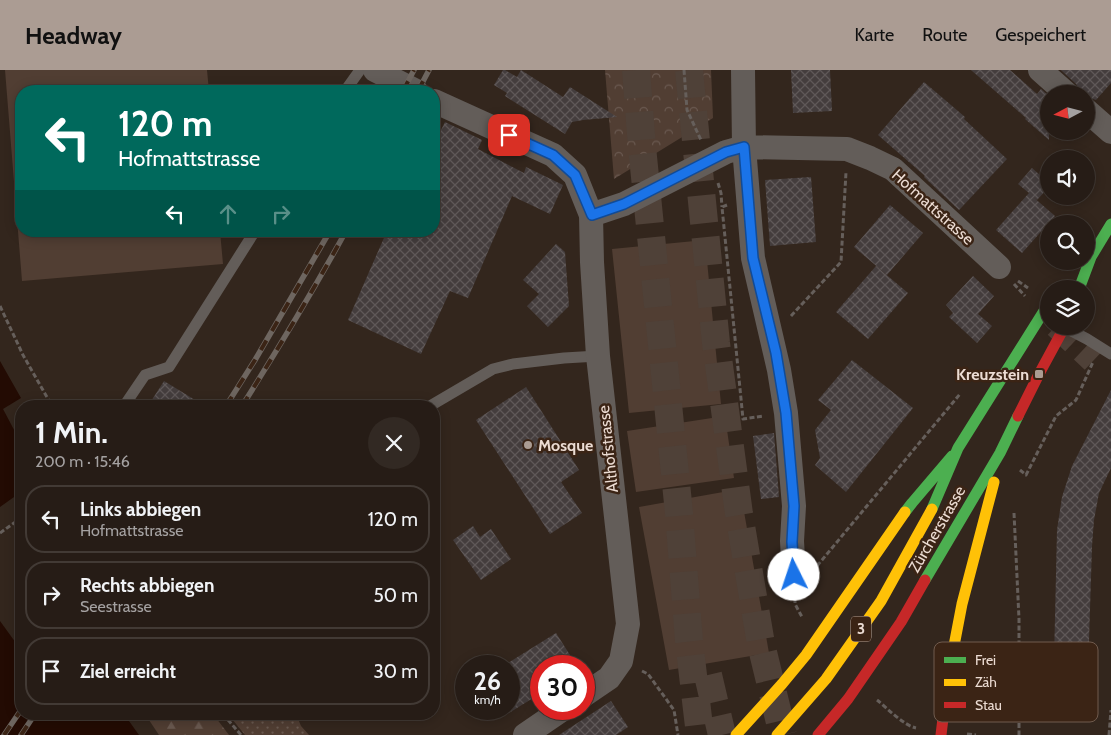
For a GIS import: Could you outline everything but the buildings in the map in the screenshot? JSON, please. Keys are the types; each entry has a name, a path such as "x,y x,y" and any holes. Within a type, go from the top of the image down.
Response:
{"main road":[{"path":"1095,250 1111,224"},
{"path":"1074,276 1079,270"},
{"name":"Zürcherstrasse","path":"736,735 806,655 912,503 958,448 1040,317"},
{"name":"Zürcherstrasse","path":"818,735 848,700 902,622 1000,454 1060,335"},
{"name":"Zürcherstrasse","path":"777,735 826,679 881,601 930,512 958,448"},
{"path":"955,642 962,604 1000,454"},
{"path":"941,735 943,722"}],"street":[{"path":"375,70 404,85"},
{"path":"744,70 744,147 753,258 772,336 786,413 794,506 792,542 794,575"},
{"path":"1040,70 1057,85"},
{"path":"440,104 553,155 575,175 592,215"},
{"path":"1095,118 1111,132"},
{"name":"Hofmattstrasse","path":"592,215 624,204 726,152 744,147 847,149 893,169 999,267"},
{"name":"Althofstrasse","path":"592,215 592,262 598,356 628,624 615,669"},
{"path":"595,686 615,669"},
{"path":"525,735 548,720"}],"lane":[{"path":"349,85 360,70"},
{"path":"128,400 145,375 169,367 251,237"},
{"path":"1079,335 1111,354"},
{"path":"440,400 493,369 513,364 598,356"}],"path":[{"path":"772,336 842,262 847,149"},
{"path":"749,202 722,207 743,419 786,413"},
{"path":"0,306 23,355 49,400"},
{"path":"1000,454 1026,474 1056,416 1076,400 1093,362"},
{"path":"805,625 795,604 794,575 813,571 965,388"},
{"path":"1014,508 1020,642"},
{"path":"0,533 15,522"},
{"path":"615,669 648,674 674,710 678,735"},
{"path":"1109,735 1111,710"},
{"path":"228,720 241,735"},
{"path":"1019,722 1019,735"}],"green space":[{"path":"5,70 207,70 208,85 15,85 15,194"},
{"path":"605,70 711,70 713,118 614,179"},
{"path":"18,237 221,237 223,264 22,281"},
{"path":"705,240 721,404 629,413 612,249"},
{"path":"725,416 734,478 636,492 627,431"},
{"path":"740,489 769,653 669,670 639,507"},
{"path":"149,720 218,720 229,735 159,735"},
{"path":"233,720 298,720 309,735 245,735"}],"shaded area":[{"path":"0,361 21,398 3,409 15,432 15,496 0,507"},
{"path":"0,621 15,642 15,720 128,720 139,735 0,735"}],"tunnel":[{"path":"636,70 679,513 689,641 700,735"},
{"path":"689,70 716,343 739,514 761,644 783,735"},
{"path":"1066,335 1093,361"},
{"path":"708,675 722,735"}],"railway":[{"path":"406,85 414,70"},
{"path":"421,85 429,70"},
{"path":"230,400 327,237"},
{"path":"246,400 343,237"},
{"path":"4,735 15,719"},
{"path":"21,735 31,720"}],"traffic: fast":[{"path":"1082,280 1091,257 1111,224"},
{"path":"932,509 958,448 1040,317"},
{"path":"925,580 1000,453 1018,416"},
{"path":"905,512 952,456"}],"traffic: slow":[{"path":"955,642 962,604 994,482"},
{"path":"777,735 826,679 881,601 932,509"},
{"path":"736,735 806,655 905,512"}],"traffic: jam":[{"path":"1018,416 1060,335"},
{"path":"818,735 848,699 901,622 925,580"},
{"path":"941,735 943,722"}],"place":[{"name":"Kreuzstein","path":"1039,374"},
{"name":"Mosque","path":"528,445"}],"route":[{"path":"509,135 553,155 575,175 592,215 624,204 726,152 744,147 753,258 776,353 786,413 794,506 792,542 794,575"}]}
